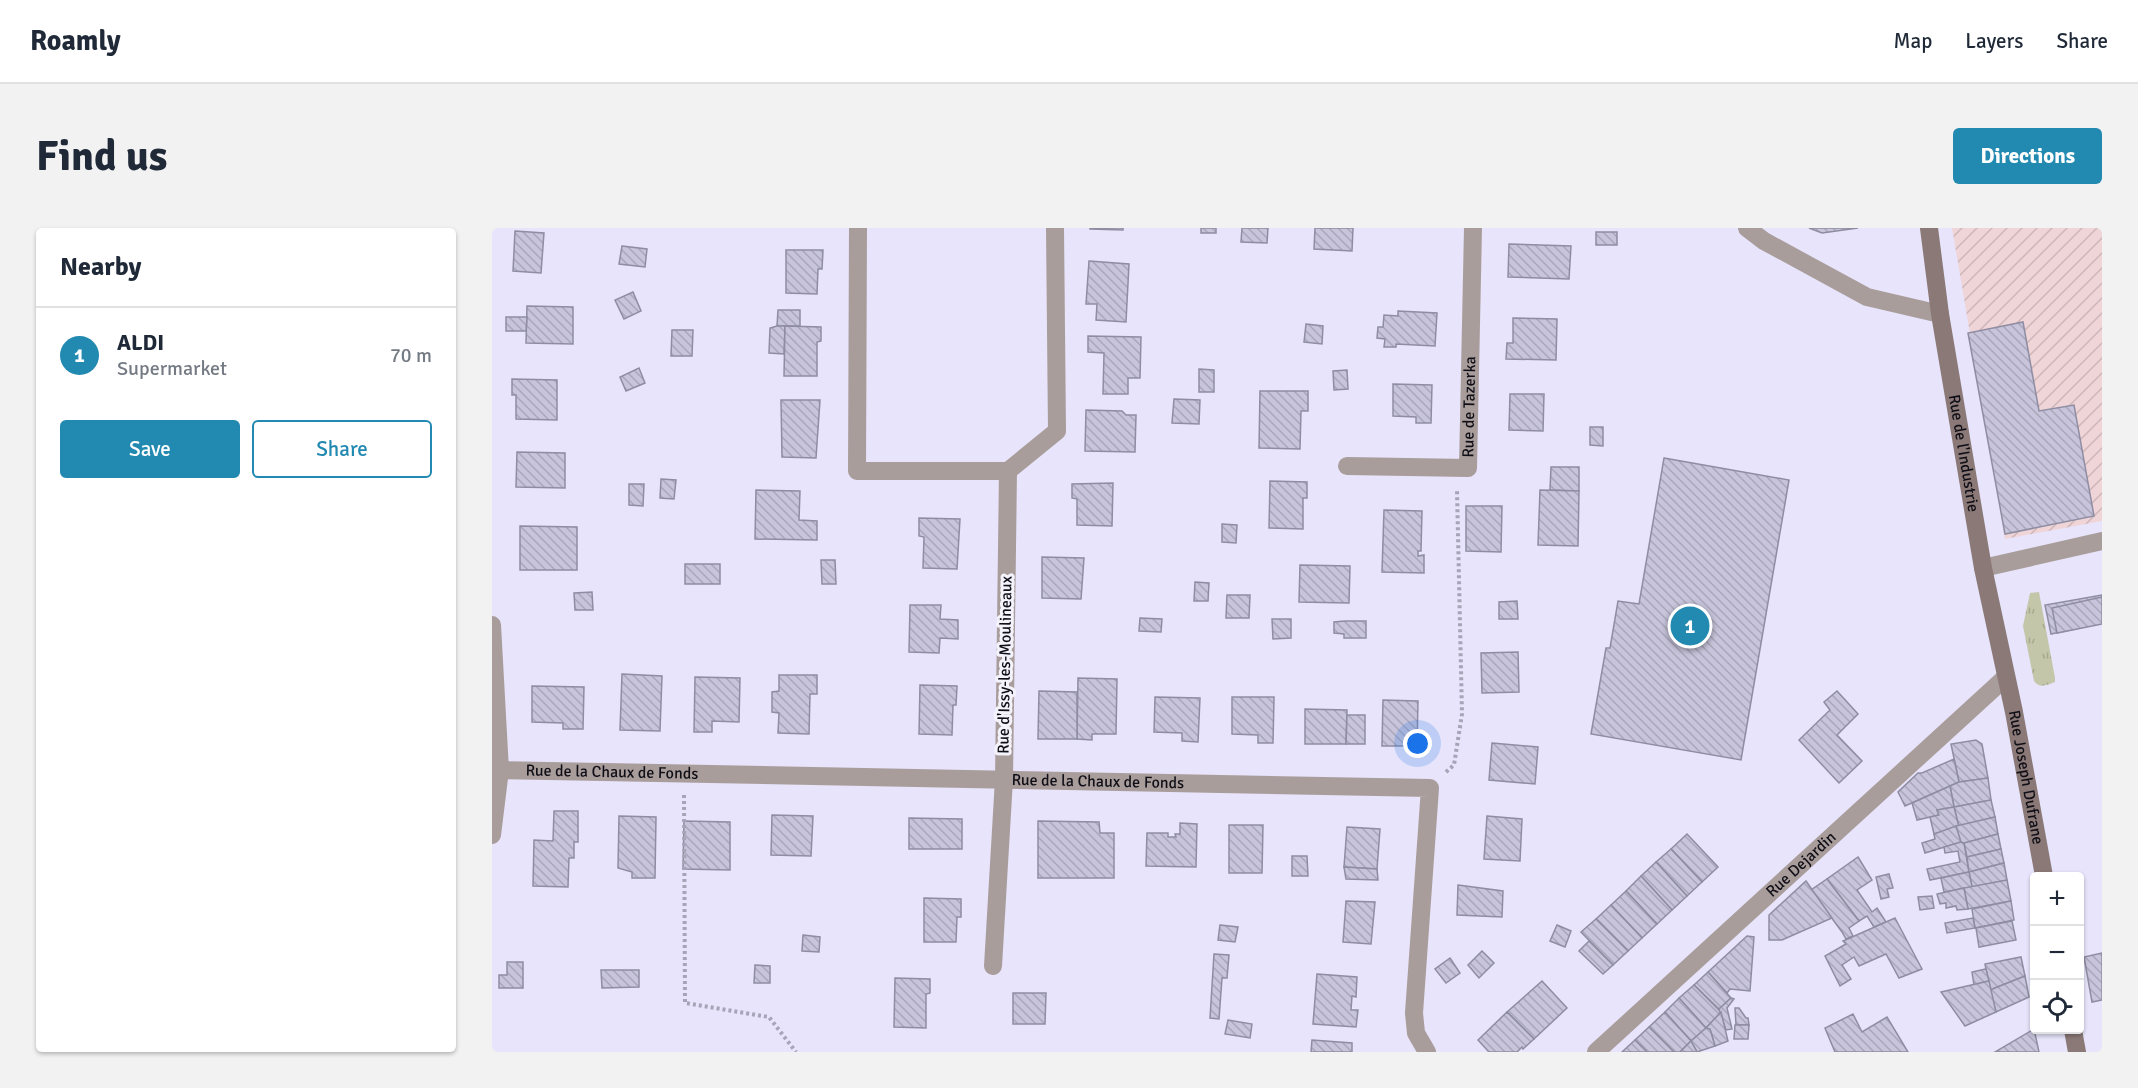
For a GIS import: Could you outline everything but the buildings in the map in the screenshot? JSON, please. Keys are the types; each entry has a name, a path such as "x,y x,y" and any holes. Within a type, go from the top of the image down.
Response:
{"main road":[{"name":"Rue de l'Industrie","path":"1929,228 1940,314 1983,568 2006,677"},
{"name":"Rue Joseph Dufrane","path":"2006,677 2043,872"},
{"path":"2074,1034 2077,1052"}],"street":[{"path":"858,228 857,471 1008,471 1057,431 1055,228"},
{"name":"Rue de Tazerka","path":"1347,465 1468,468 1473,228"},
{"path":"1747,228 1764,241 1867,297 1940,314"},
{"name":"Rue d'Issy-les-Moulineaux","path":"993,966 1004,779 1008,471"},
{"path":"1983,568 2102,541"},
{"path":"492,625 500,771 492,835"},
{"name":"Rue Dejardin","path":"1596,1052 2006,677"},
{"name":"Rue de la Chaux de Fonds","path":"500,771 1430,788"},
{"path":"1427,1052 1416,1033 1414,1013 1430,788"}],"path":[{"path":"1430,788 1454,765 1461,714 1458,486 1468,468"},
{"path":"684,773 685,1003 769,1017 796,1052"}],"shaded area":[{"path":"1952,228 2102,228 2102,521 2005,539"}],"green space":[{"path":"2039,592 2055,678 2055,682 2044,686 2034,681 2023,626 2030,593"}],"place":[{"name":"ALDI","path":"1690,626"}]}
